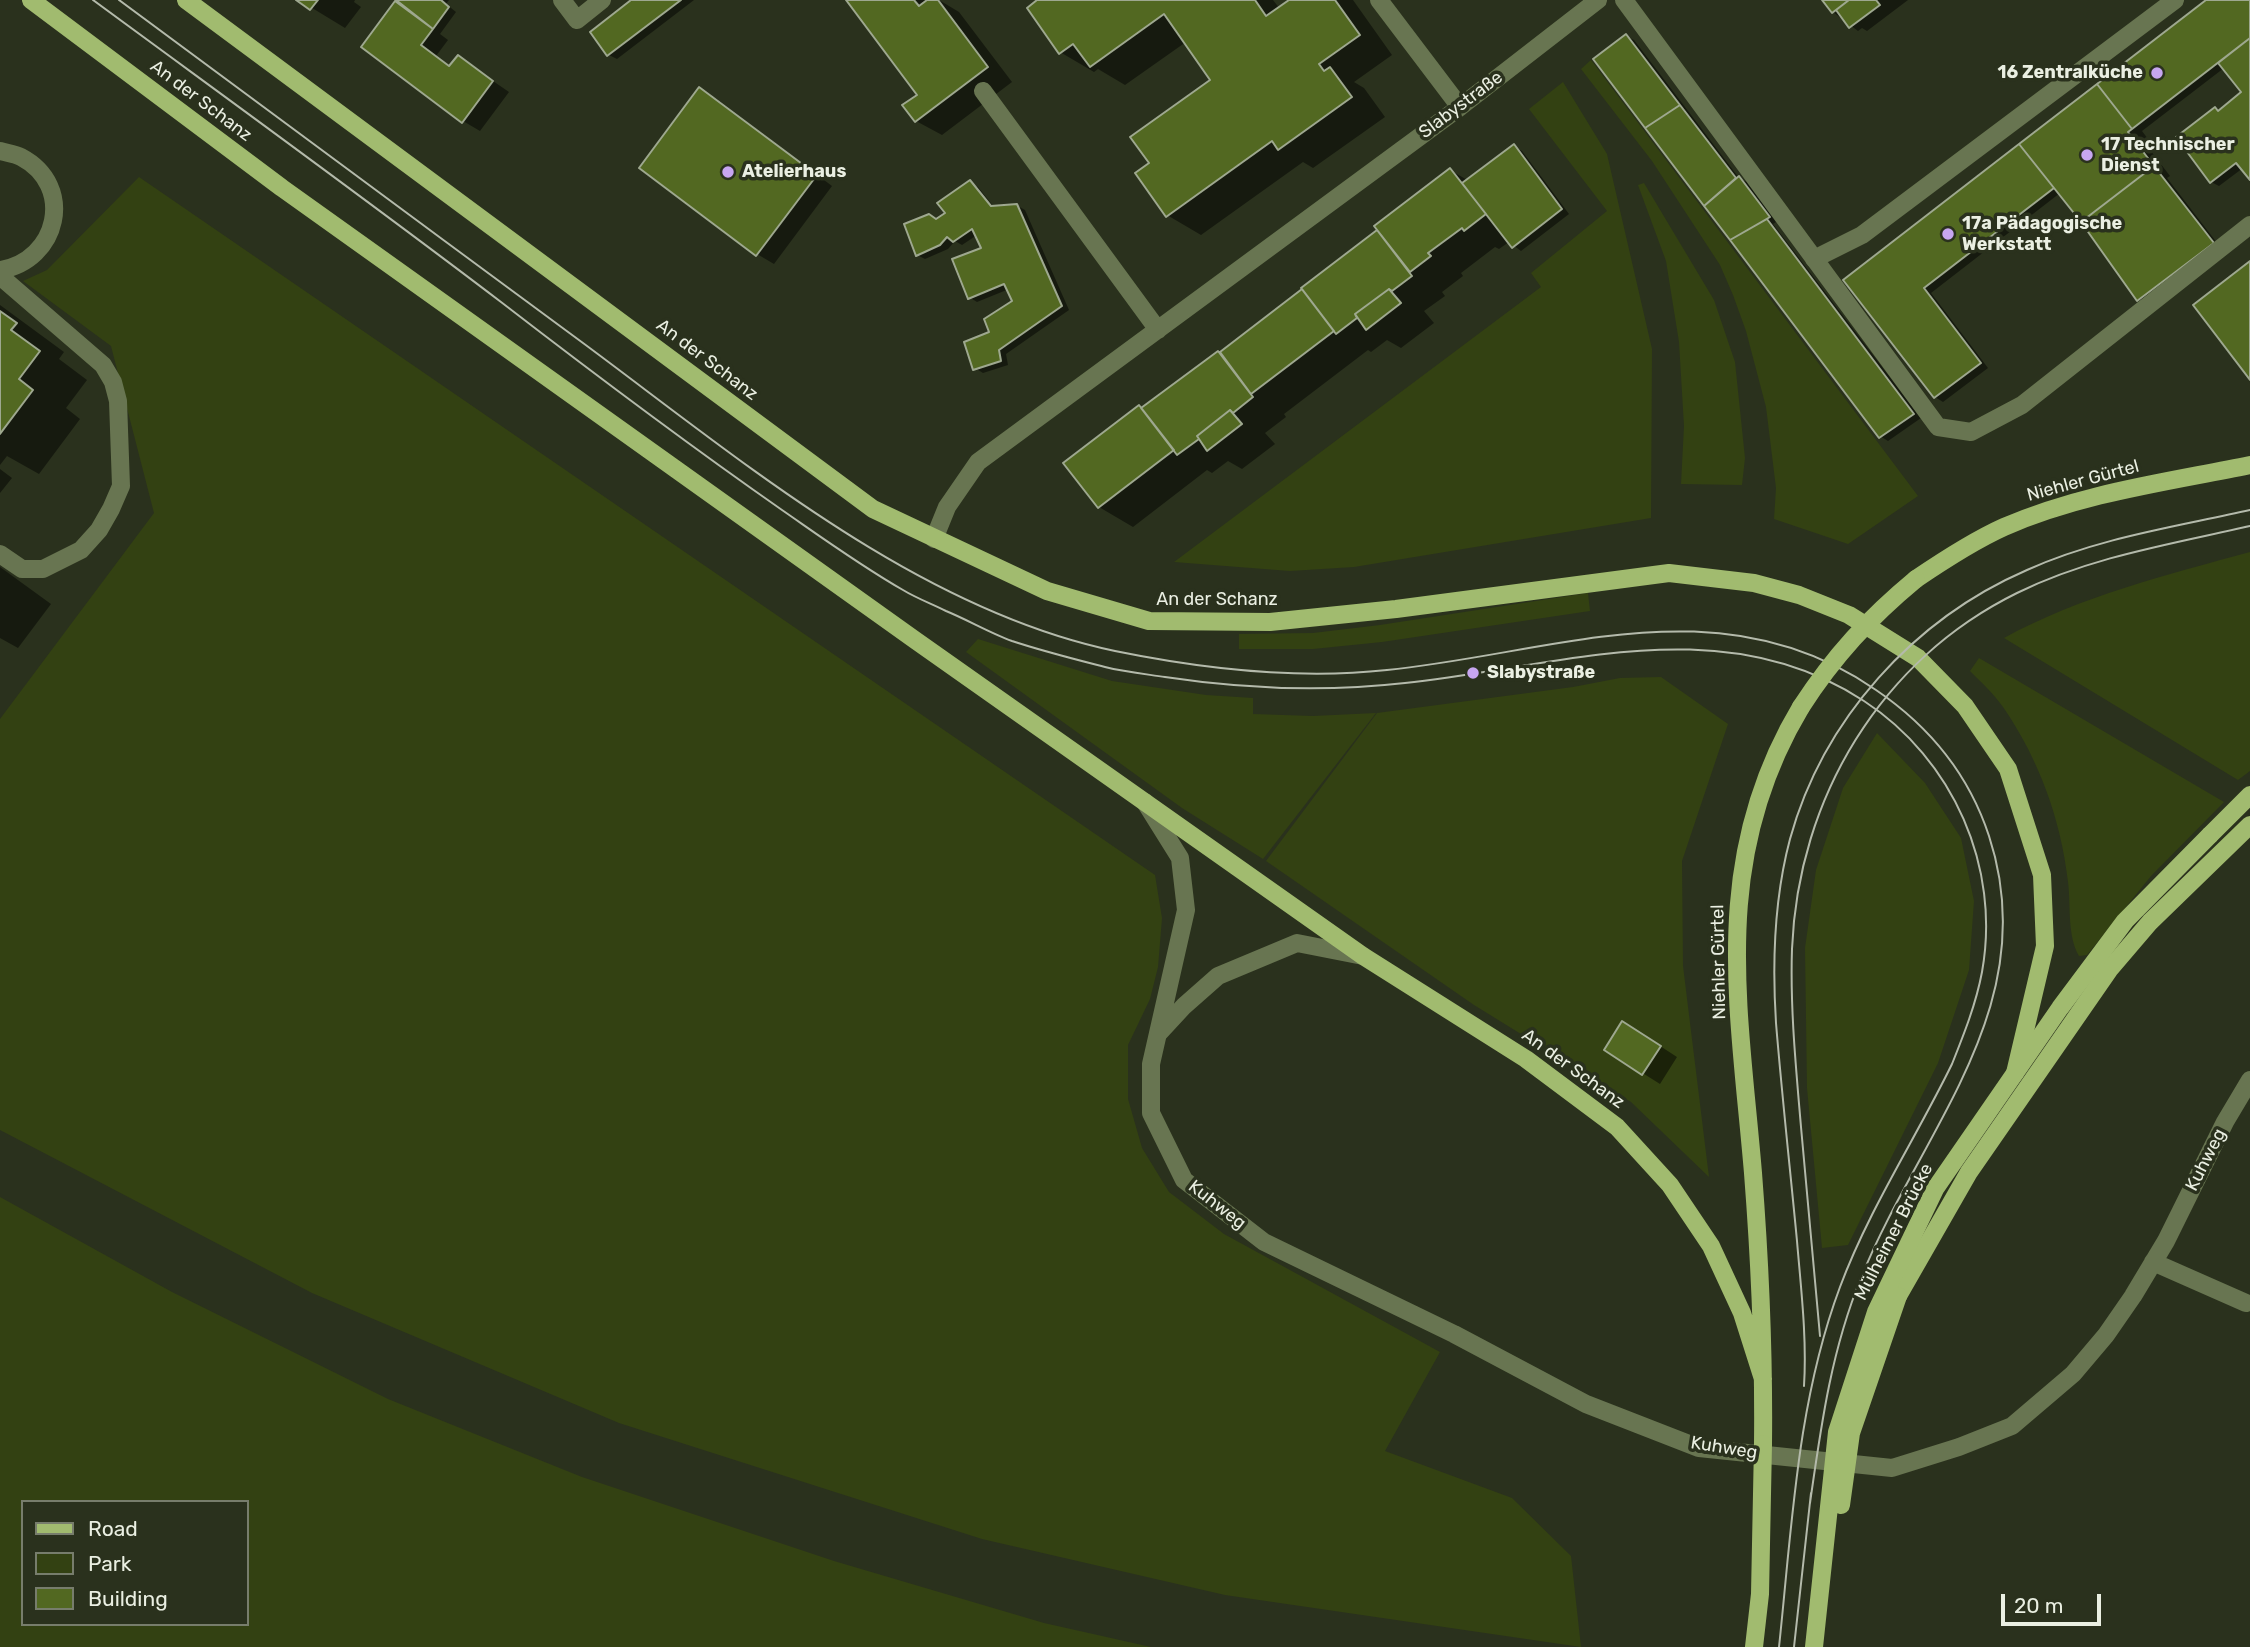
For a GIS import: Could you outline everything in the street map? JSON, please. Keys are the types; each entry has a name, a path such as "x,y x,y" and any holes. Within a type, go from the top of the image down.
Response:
{"main road":[{"name":"An der Schanz","path":"31,0 282,188 1145,802 1363,956 1526,1059 1617,1127 1670,1185 1711,1246 1742,1313 1763,1378"},
{"name":"An der Schanz","path":"186,0 873,509 1047,591 1149,621 1270,622 1396,609 1669,573 1754,583 1799,595 1849,615 1918,658 1965,706 2008,769 2042,875 2045,946 2015,1073"},
{"name":"Niehler Gürtel","path":"1754,1647 1760,1594 1763,1378 1761,1303 1737,974 1737,913 1745,854 1760,795 1783,740 1801,708 1846,644 1868,621 1916,579 1976,541 2003,527 2060,506 2250,465"},
{"name":"Mülheimer Brücke","path":"1814,1647 1837,1432 1876,1312 1935,1189 2125,921 2250,795"},
{"name":"Mülheimer Brücke","path":"1824,1647 1829,1590 1851,1433 1898,1296 1969,1172 2109,970 2150,922 2250,825"}],"street":[{"path":"562,0 577,20 602,0"},
{"path":"1379,0 1460,107"},
{"name":"Slabystraße","path":"934,539 947,507 978,462 1460,107 1598,0"},
{"path":"1624,0 1938,427 1971,432 2022,405 2250,225"},
{"path":"1814,258 1862,235 2175,0"},
{"path":"983,92 1158,330"},
{"path":"0,151 20,157 37,168 48,184 54,204 53,224 45,243 32,258 14,267 0,270"},
{"path":"0,276 103,365 113,382 118,401 121,486 99,530 81,550 43,569 22,569 0,554"},
{"name":"Kuhweg","path":"1145,802 1180,858 1186,910 1151,1064 1151,1114 1184,1180 1264,1242 1454,1334 1586,1404 1699,1448 1892,1468 1959,1447 2012,1426 2073,1374 2133,1296 2250,1080"},
{"name":"Kuhweg","path":"1159,1033 1218,976 1297,943 1363,956"},
{"path":"2153,1262 2246,1303"}],"green space":[{"path":"1591,60 1918,496 1848,544 1774,519 1776,488 1766,407 1746,331 1733,295 1720,265 1652,161 1581,69"},
{"path":"1563,82 1607,154 1652,349 1651,518 1354,567 1290,571 1174,562 1541,287 1531,273 1607,211 1529,109"},
{"path":"139,177 1155,875 1162,918 1158,967 1150,999 1128,1045 1128,1099 1142,1148 1169,1192 1224,1234 1440,1352 1385,1451 1512,1498 1571,1556 1581,1647 1225,1595 982,1539 619,1423 312,1293 0,1130 0,719 154,513 111,346 23,281 47,270"},
{"path":"1644,183 1714,300 1735,362 1745,458 1742,485 1681,484 1684,426 1679,342 1666,261 1638,185"},
{"path":"2250,552 2250,771 2238,780 2004,638 2094,598"},
{"path":"1588,593 1590,611 1382,642 1313,649 1239,649 1239,634 1313,633"},
{"path":"978,639 1112,681 1206,695 1253,698 1253,714 1313,716 1376,713 1263,859 1182,808 966,652"},
{"path":"1979,658 2224,802 2151,876 2087,955 2079,956 2075,948 2065,859 2054,813 2038,769 2003,707 1970,671"},
{"path":"1661,677 1728,724 1682,861 1683,966 1709,1177 1631,1102 1474,1005 1266,861 1377,713 1573,687 1620,678"},
{"path":"1877,733 1925,783 1961,838 1974,901 1969,970 1938,1063 1848,1245 1822,1248 1807,1088 1805,948 1816,870 1843,788"},
{"path":"0,1197 172,1292 388,1399 582,1477 834,1561 1044,1623 1151,1647 0,1647"}],"building":[{"path":"296,0 318,0 310,10"},
{"path":"396,0 441,0 449,7 433,29"},
{"path":"631,0 681,0 607,56 590,32"},
{"path":"846,0 914,0 919,6 927,0 938,0 988,67 915,122 902,105 917,95"},
{"path":"1037,0 1255,0 1266,16 1289,0 1335,0 1360,35 1319,64 1324,71 1330,67 1352,97 1278,150 1272,141 1166,217 1135,173 1149,163 1130,137 1210,80 1164,14 1090,67 1073,44 1059,54 1027,8"},
{"path":"1822,0 1849,0 1832,13"},
{"path":"1849,0 1876,0 1880,5 1849,28 1836,10"},
{"name":"16 Zentralküche","path":"2206,0 2250,0 2250,38 2132,129 2097,84"},
{"path":"395,1 433,29 421,45 449,66 458,55 493,81 462,123 361,47"},
{"path":"1626,34 1680,105 1645,128 1593,59"},
{"path":"2250,38 2250,180 2236,163 2210,183 2176,137 2215,107 2218,111 2241,92 2218,63"},
{"name":"17 Technischer Dienst","path":"2097,84 2132,129 2128,132 2154,166 2081,222 2019,144"},
{"name":"Atelierhaus","path":"699,87 817,175 756,256 639,168"},
{"path":"1680,105 1736,178 1704,206 1645,128"},
{"path":"1514,144 1562,209 1512,248 1462,183"},
{"name":"17a Pädagogische Werkstatt","path":"2019,144 2054,188 1924,288 1981,363 1934,398 1843,280"},
{"path":"2154,166 2214,243 2137,301 2081,222"},
{"path":"1450,168 1486,214 1428,253 1431,256 1410,272 1374,226"},
{"path":"1739,176 1770,217 1730,240 1704,206"},
{"path":"970,180 991,206 1017,204 1062,306 999,350 1001,361 973,370 964,342 989,332 984,319 1012,301 1004,284 968,299 952,259 981,248 972,229 953,242 947,237 940,245 916,256 904,224 929,214 936,219 945,213 937,203"},
{"path":"1767,219 1914,414 1879,438 1730,240"},
{"path":"1377,230 1412,276 1355,314 1357,318 1336,334 1301,288"},
{"path":"2250,261 2250,380 2193,305"},
{"path":"1302,289 1334,331 1251,394 1220,352"},
{"path":"1389,289 1401,303 1366,330 1355,314"},
{"path":"0,311 17,323 11,330 40,351 19,379 33,390 0,434"},
{"path":"1218,351 1253,397 1233,413 1230,410 1177,455 1141,408"},
{"path":"1139,405 1174,450 1098,508 1063,463"},
{"path":"1230,410 1242,424 1207,451 1197,436"},
{"path":"1622,1021 1661,1046 1642,1075 1604,1050"}],"tram line":[{"path":"93,0 399,225 640,408 782,510 908,593 1004,638 1046,652 1120,670 1195,681 1285,688 1375,686 1580,657 1639,651 1696,650 1753,656 1809,673 1864,701 1895,725 1923,753 1964,819 1976,855 1984,894 1986,933 1982,972 1973,1007 1952,1064 1865,1230 1840,1287 1826,1331 1814,1375 1798,1465 1779,1647"},
{"path":"119,0 705,435 834,526 971,602 1042,631 1115,651 1182,663 1250,671 1318,674 1387,670 1450,662 1575,640 1636,633 1697,632 1757,639 1817,657 1876,690 1913,719 1958,772 1981,814 1989,836 2002,898 2001,956 1989,1012 1968,1066 1886,1224 1851,1305 1828,1389 1810,1503"},
{"path":"1804,1386 1803,1314 1776,1023 1774,953 1780,884 1790,839 1805,795 1825,753 1878,678 1911,645 1947,616 1986,591 2054,559 2109,541 2250,510"},
{"path":"1820,1336 1795,1060 1792,949 1798,893 1811,839 1830,788 1856,740 1888,695 1925,656 1969,621 2017,593 2073,570 2131,553 2250,526"},
{"path":"1794,1647 1811,1493"}],"place":[{"name":"16 Zentralküche","path":"2157,73"},
{"name":"17 Technischer Dienst","path":"2087,155"},
{"name":"Atelierhaus","path":"728,172"},
{"name":"17a Pädagogische Werkstatt","path":"1948,234"},
{"name":"Slabystraße","path":"1473,673"}]}
